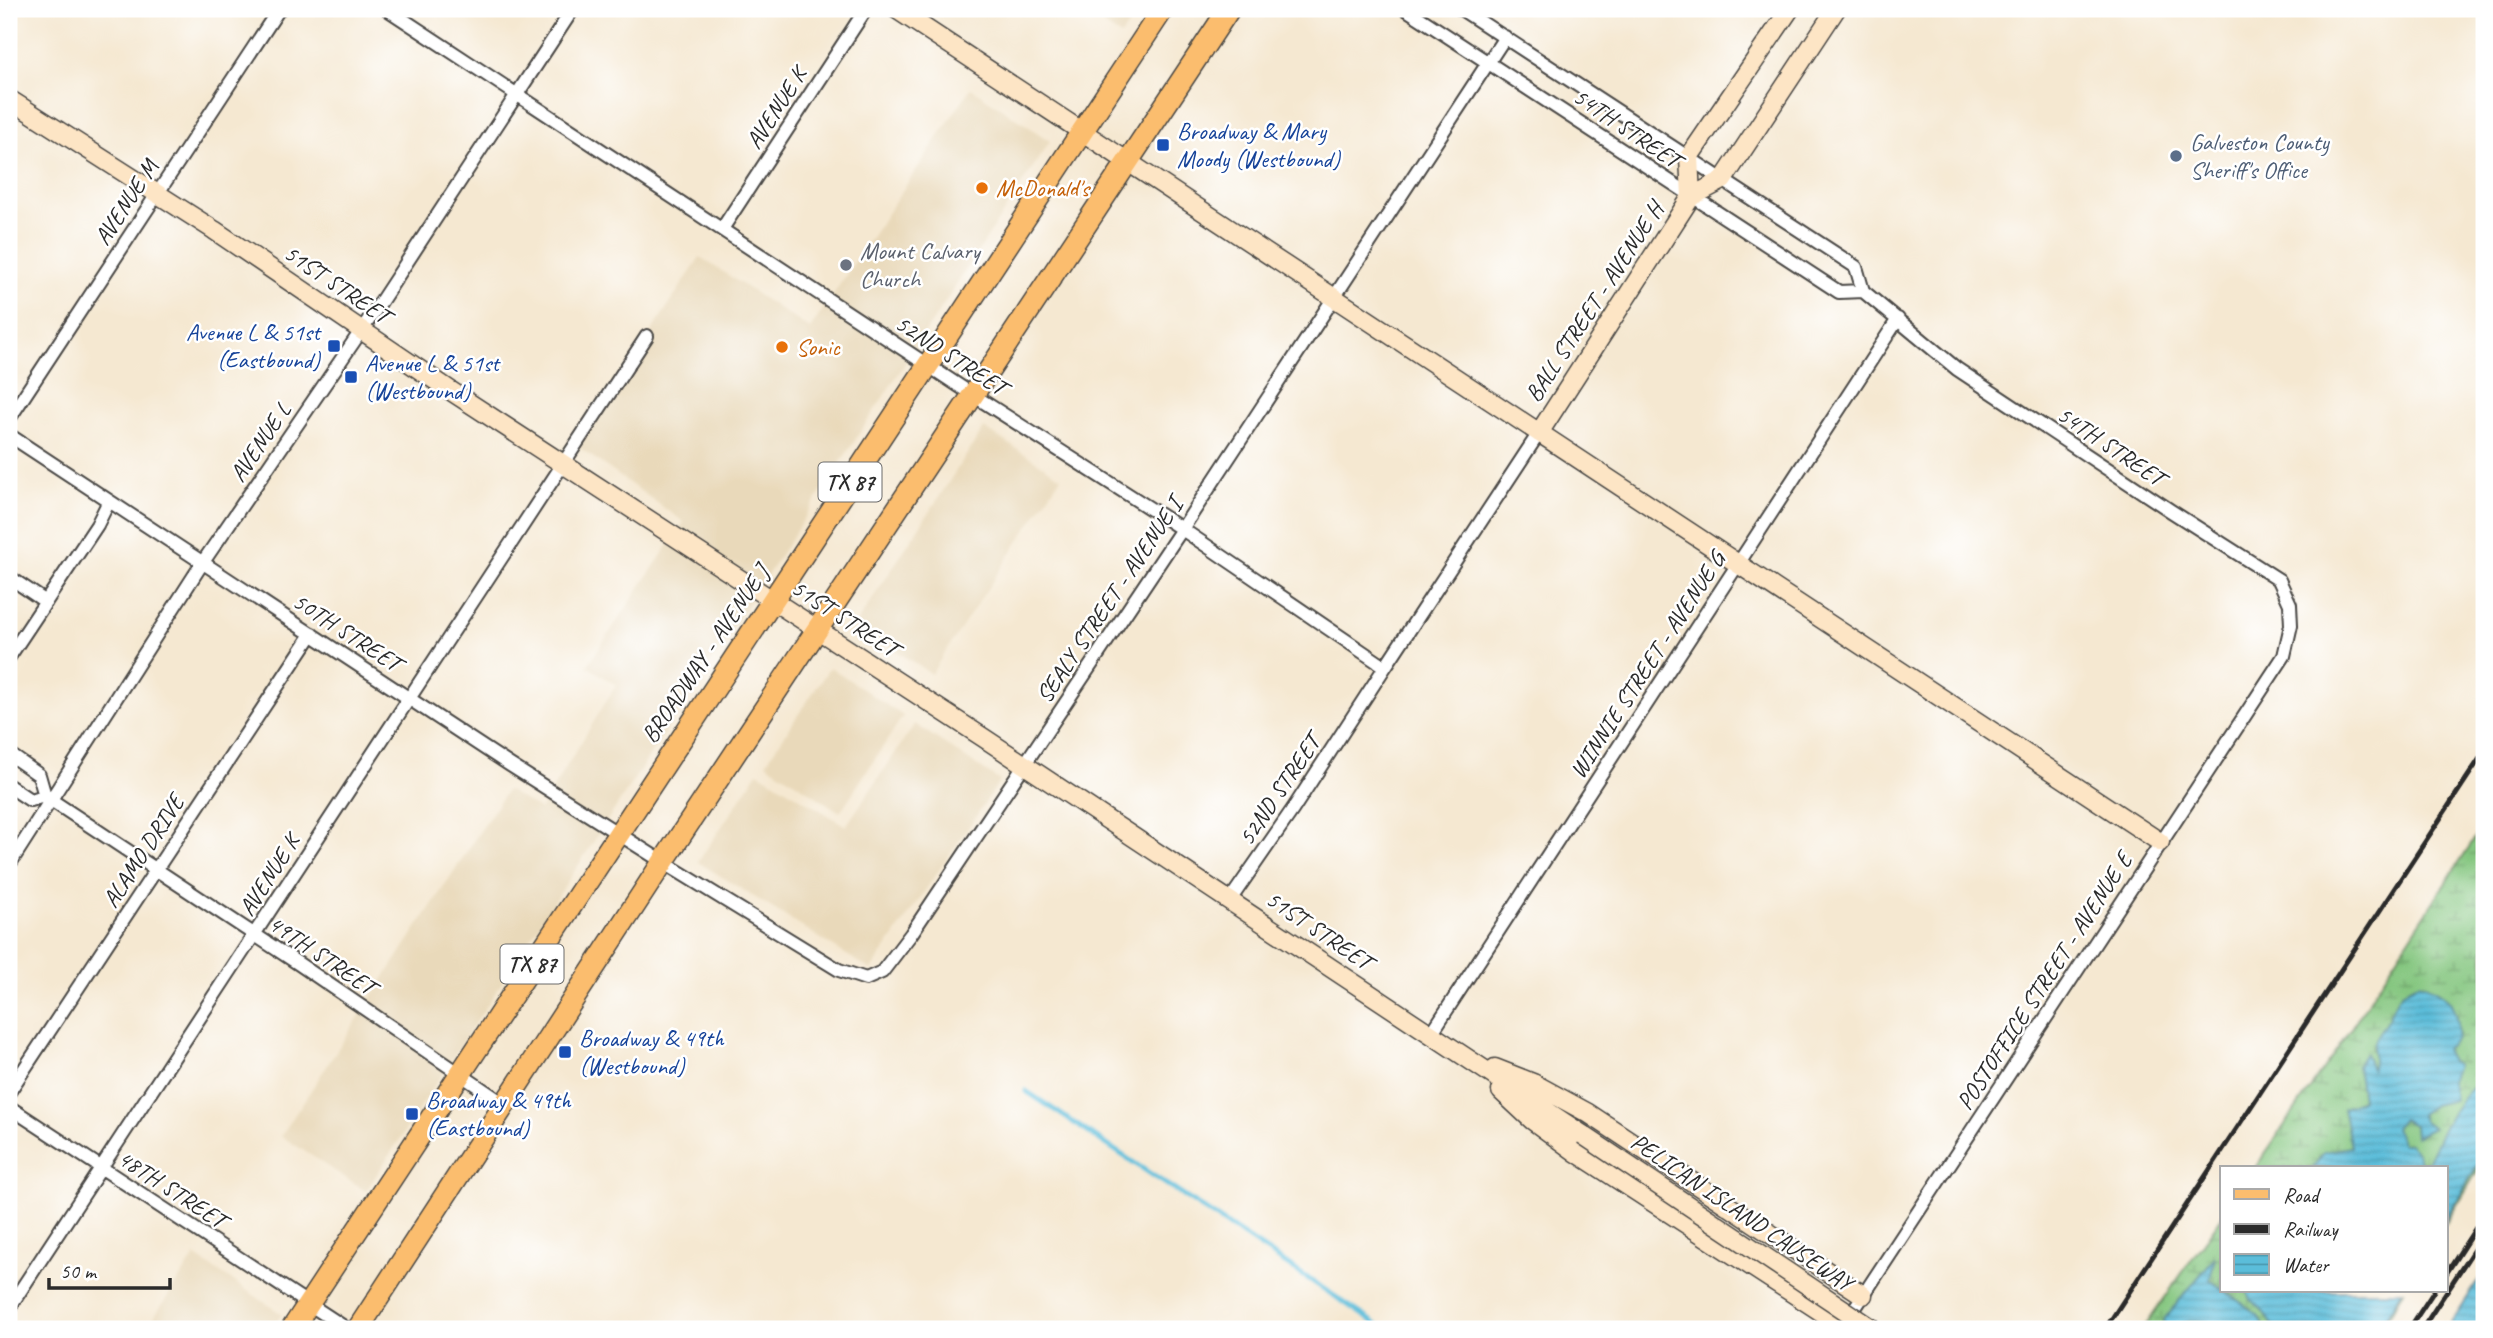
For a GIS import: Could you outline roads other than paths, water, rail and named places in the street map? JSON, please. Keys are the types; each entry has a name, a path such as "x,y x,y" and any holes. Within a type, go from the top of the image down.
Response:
{"main road":[{"name":"BROADWAY - AVENUE J","path":"292,1329 1163,9"},
{"name":"TX 87","path":"358,1329 663,862 1228,9"}],"street":[{"name":"AVENUE M","path":"9,419 279,9"},
{"name":"52ND STREET","path":"387,9 1182,530 1385,667"},
{"name":"AVENUE L","path":"9,865 48,798 203,562 362,330 573,9"},
{"name":"AVENUE K","path":"722,229 866,9"},
{"path":"896,9 2160,842"},
{"name":"54TH STREET","path":"1406,9 1839,292 1863,291"},
{"name":"54TH STREET","path":"1461,9 1856,267 1863,291 1957,369 2279,580 2290,604 2291,625 2284,656"},
{"path":"1689,157 1790,9"},
{"name":"BALL STREET - AVENUE H","path":"1539,433 1691,197 1723,180 1836,9"},
{"name":"SEALY STREET - AVENUE I","path":"663,862 839,970 866,979 882,972 911,934 1182,530 1505,37"},
{"name":"51ST STREET","path":"9,99 1024,764 1583,1135"},
{"name":"BALL STREET - AVENUE H","path":"1689,157 1691,197"},
{"name":"WINNIE STREET - AVENUE G","path":"1431,1034 1898,319"},
{"name":"AVENUE K","path":"9,1308 647,336"},
{"name":"52ND STREET","path":"1230,900 1293,809 1539,433"},
{"name":"50TH STREET","path":"9,435 663,862"},
{"path":"9,657 97,525 109,501"},
{"path":"9,577 46,601"},
{"name":"ALAMO DRIVE","path":"9,1092 312,634"},
{"name":"POSTOFFICE STREET - AVENUE E","path":"1842,1328 2284,656"},
{"name":"49TH STREET","path":"9,754 39,775 48,798 255,934 504,1104"},
{"name":"49TH STREET","path":"9,786 30,800 48,798"},
{"path":"1463,1055 1533,1083 1587,1113 1863,1295"},
{"path":"1463,1055 1532,1120 1577,1153 1842,1328"},
{"name":"48TH STREET","path":"9,1107 346,1329"},
{"name":"PELICAN ISLAND CAUSEWAY","path":"1583,1135 1873,1329"}],"water":[{"path":"2419,983 2445,996 2454,1010 2457,1027 2457,1038 2445,1049 2451,1062 2457,1066 2451,1081 2454,1100 2434,1105 2420,1114 2423,1121 2433,1128 2415,1137 2414,1125 2402,1119 2395,1128 2402,1144 2410,1144 2417,1153 2421,1166 2314,1166 2324,1152 2351,1147 2343,1108 2362,1100 2357,1066 2365,1053 2371,1069 2374,1042 2396,1001 2407,989"},
{"path":"2484,1078 2484,1153 2448,1216 2448,1166 2425,1166 2456,1107 2473,1086"},
{"path":"2215,1257 2210,1280 2220,1287 2220,1292 2226,1292 2258,1315 2265,1329 2211,1329 2209,1322 2193,1321 2162,1329 2165,1318"},
{"path":"2484,1272 2484,1329 2447,1329"},
{"path":"2247,1292 2401,1292 2378,1329 2275,1329 2261,1309 2250,1300"}],"waterway":[{"path":"1026,1091 1384,1329"}],"railway":[{"path":"2105,1329 2484,752"},
{"path":"2448,1271 2484,1215"},
{"path":"2448,1289 2484,1234"},
{"path":"2409,1329 2433,1292"},
{"path":"2422,1329 2446,1292"}],"place":[{"name":"Broadway & Mary Moody (Westbound)","path":"1163,145"},
{"name":"Galveston County Sheriff's Office","path":"2176,156"},
{"name":"McDonald's","path":"982,188"},
{"name":"Mount Calvary Church","path":"846,265"},
{"name":"Avenue L & 51st (Eastbound)","path":"334,346"},
{"name":"Sonic","path":"782,347"},
{"name":"Avenue L & 51st (Westbound)","path":"351,377"},
{"name":"Broadway & 49th (Westbound)","path":"565,1052"},
{"name":"Broadway & 49th (Eastbound)","path":"412,1114"}]}
